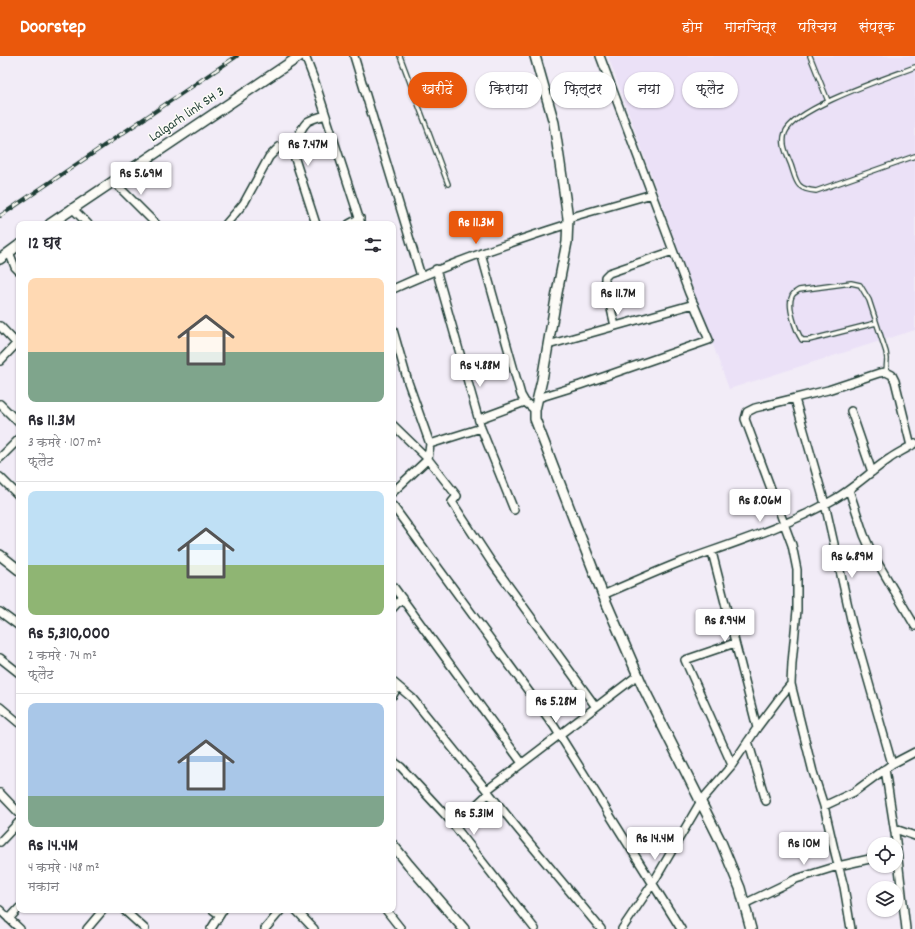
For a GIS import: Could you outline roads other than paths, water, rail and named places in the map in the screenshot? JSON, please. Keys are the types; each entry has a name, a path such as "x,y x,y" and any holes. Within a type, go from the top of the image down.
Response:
{"street":[{"name":"Lalgarh link SH 3","path":"54,221 300,56"},
{"path":"305,56 361,221"},
{"path":"354,56 421,276"},
{"path":"535,56 554,123 568,221 567,242 542,380 534,410 536,419 603,595 638,675 724,849 740,888 751,929"},
{"path":"538,398 709,340 673,251 600,56"},
{"path":"315,221 295,159 295,151 296,144 308,121 325,115"},
{"path":"229,221 244,203 269,157 279,147"},
{"path":"113,181 153,221"},
{"path":"396,288 436,269 568,221 652,194"},
{"path":"72,208 85,221"},
{"path":"0,258 16,247"},
{"path":"615,326 605,277 609,273 673,251"},
{"path":"9,252 16,268"},
{"path":"481,253 521,395 534,410"},
{"path":"436,269 481,428 514,510"},
{"path":"548,346 694,304"},
{"path":"0,326 16,342"},
{"path":"396,340 408,382 430,444 428,459 396,489"},
{"path":"0,361 16,346"},
{"path":"603,595 677,564 785,524 849,490 889,459 913,444 892,375 886,372 878,372 828,390 755,408 747,412 744,419 785,524 792,545 797,570 797,610 791,684 844,887 851,929"},
{"path":"795,399 825,504 852,624 892,764"},
{"path":"479,419 526,402"},
{"path":"0,404 16,420"},
{"path":"851,411 872,472"},
{"path":"430,444 481,428"},
{"path":"396,429 428,459 457,496 452,502 492,563 596,707"},
{"path":"0,458 16,442"},
{"path":"0,477 16,493"},
{"path":"849,490 864,535 872,553 915,626"},
{"path":"396,510 559,734 681,929"},
{"path":"712,552 756,728"},
{"path":"0,554 16,567"},
{"path":"396,590 522,763"},
{"path":"396,605 402,598"},
{"path":"0,612 16,624"},
{"path":"732,764 685,660 735,643"},
{"path":"0,658 16,671"},
{"path":"454,826 488,792 522,763 638,675"},
{"path":"622,929 653,883 701,801 732,764 756,728 791,684"},
{"path":"396,685 412,698 601,929"},
{"path":"0,707 16,720"},
{"path":"748,741 766,801"},
{"path":"824,806 854,792 892,764 915,752"},
{"path":"396,763 454,826 535,929"},
{"path":"885,769 896,837"},
{"path":"0,793 16,810"},
{"path":"0,842 16,825"},
{"path":"895,829 915,836"},
{"path":"396,849 464,929"},
{"path":"744,904 796,879 838,866 867,860"},
{"path":"899,873 906,929"},
{"path":"0,910 20,929"},
{"path":"9,919 16,911"},
{"path":"86,929 100,913"},
{"path":"127,913 145,929"},
{"path":"211,929 221,913"},
{"path":"265,929 278,913"},
{"path":"299,913 314,929"},
{"path":"388,913 401,929"}],"lane":[{"path":"400,56 448,184"},
{"path":"810,56 828,101"},
{"path":"915,67 828,101 789,126 785,133 783,144 797,183 804,190 816,192 915,156"},
{"path":"876,323 808,340 802,340 797,332 790,303 792,295 799,290 851,283 860,285 869,300 886,352 886,372"}],"railway":[{"path":"0,216 237,56"}]}
